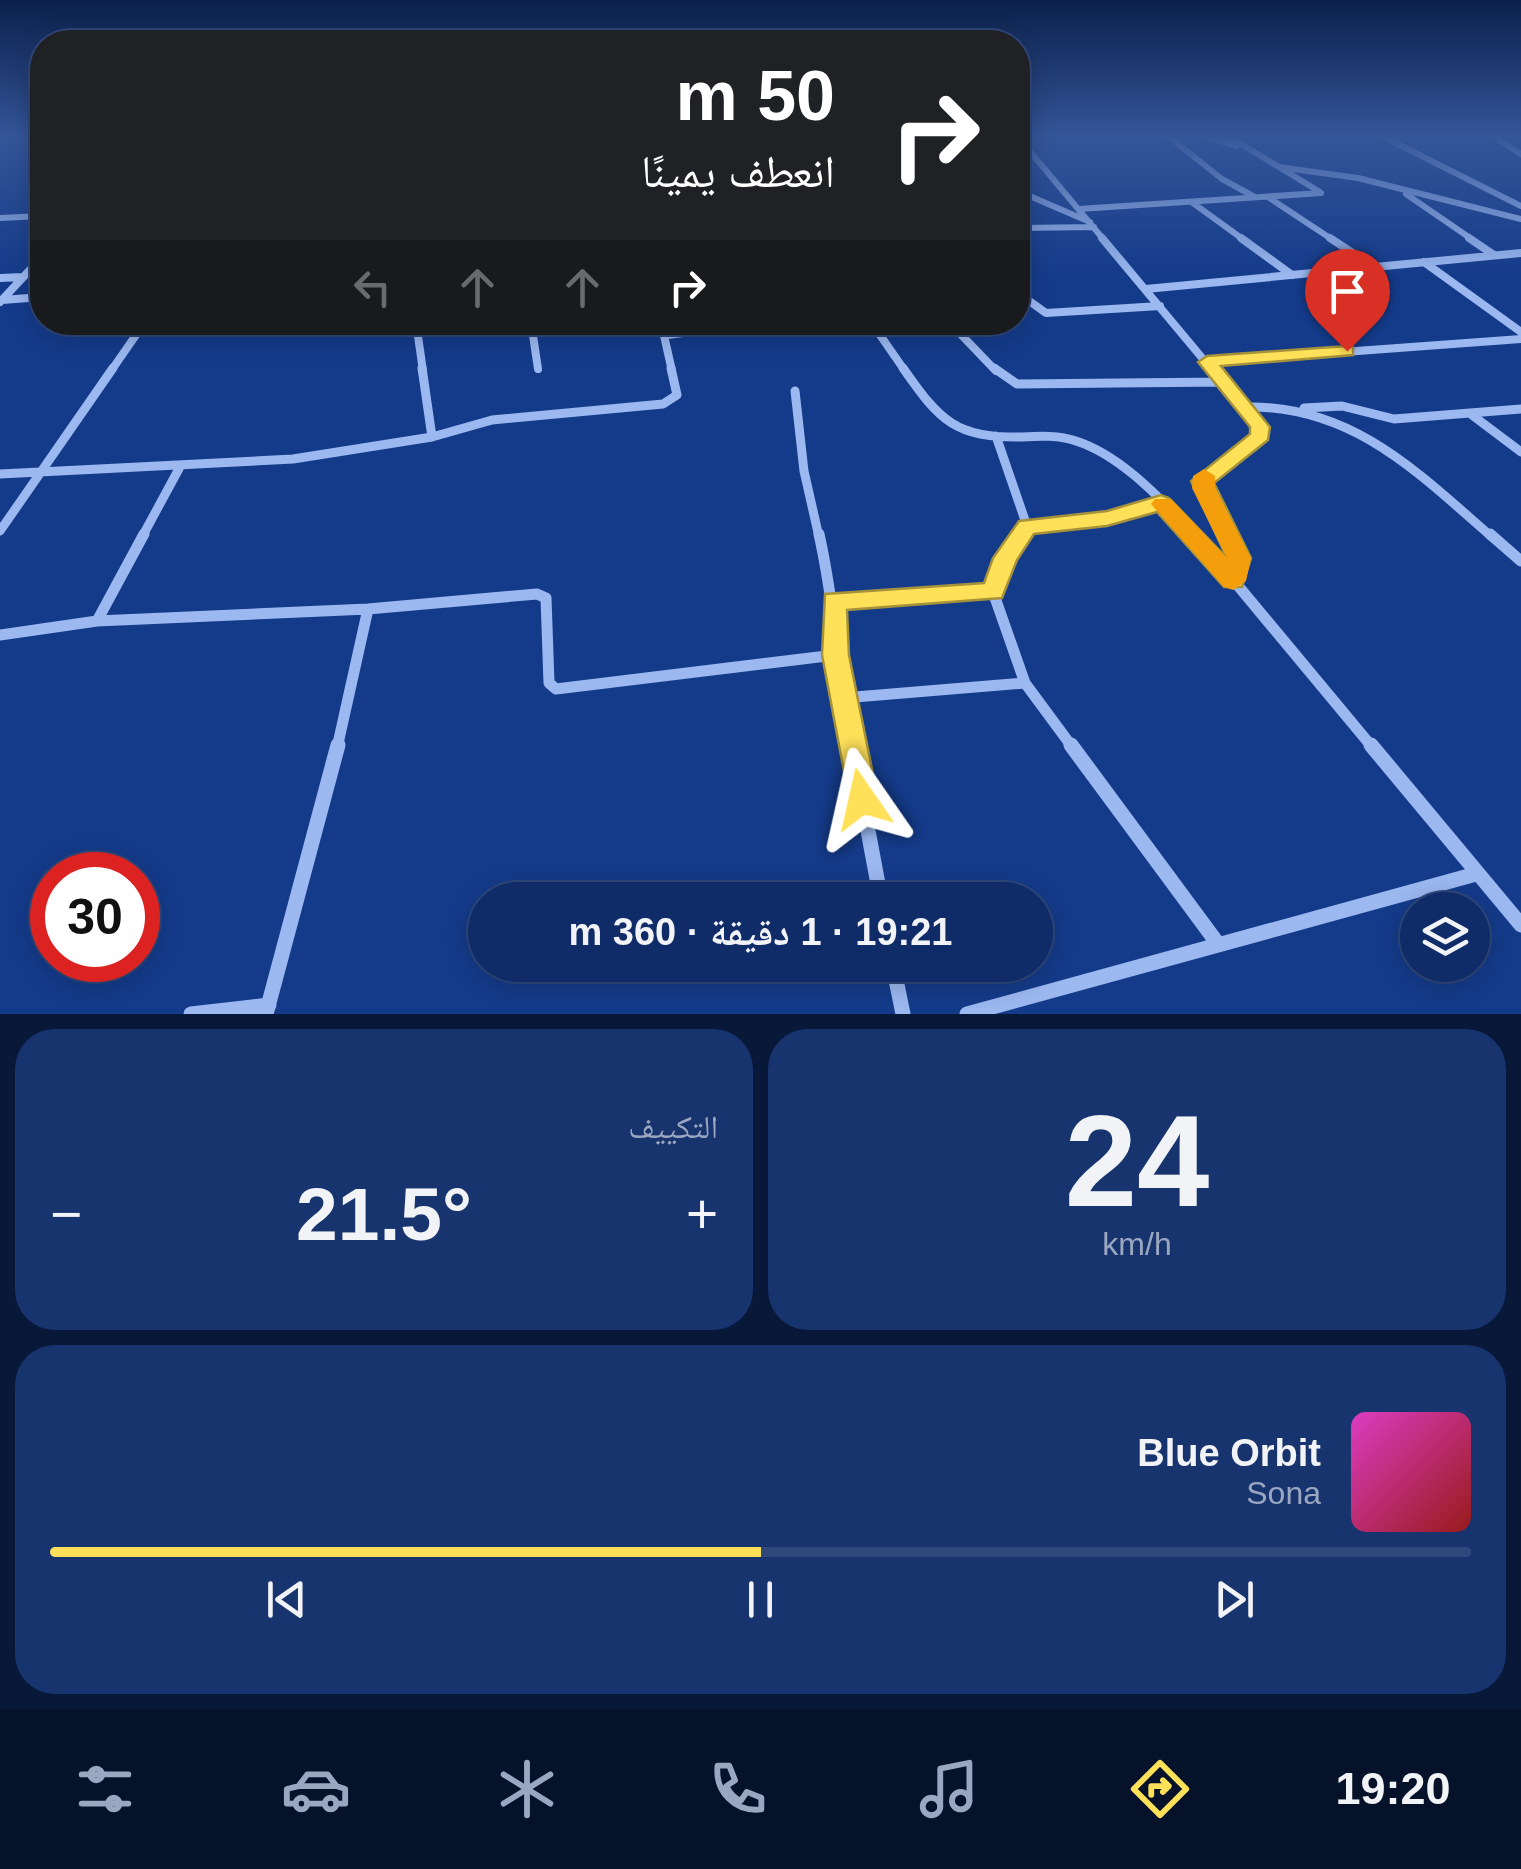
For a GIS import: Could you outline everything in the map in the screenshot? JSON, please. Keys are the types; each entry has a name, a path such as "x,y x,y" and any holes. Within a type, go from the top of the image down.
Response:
{"street":[{"path":"1058,183 1260,427 1260,436 1202,481 1239,558 1233,581"},
{"path":"1230,183 1256,198"},
{"path":"1079,208 1320,193 1305,183"},
{"path":"1374,183 1521,219"},
{"path":"1476,183 1521,206"},
{"path":"1396,187 1494,255"},
{"path":"1030,197 1093,225"},
{"path":"1268,198 1375,268"},
{"path":"1192,202 1292,274"},
{"path":"0,218 30,217"},
{"path":"1030,228 1093,225"},
{"path":"1146,289 1521,253"},
{"path":"1207,362 1521,335 1516,324 1424,262"},
{"path":"1,301 30,270"},
{"path":"0,278 24,277"},
{"path":"1,301 30,297"},
{"path":"1030,303 1042,313 1160,306"},
{"path":"0,530 136,335"},
{"path":"418,335 432,436"},
{"path":"532,335 538,369"},
{"path":"0,474 307,458 432,436 492,420 672,401 676,395 667,335"},
{"path":"881,335 948,426 996,436 1062,438 1091,446 1161,503 1233,581 1521,924"},
{"path":"962,335 1003,378 1017,384 1222,382"},
{"path":"795,390 804,471 834,601 836,655 878,882"},
{"path":"1246,406 1342,406 1394,419 1521,410"},
{"path":"1298,408 1337,421 1364,437 1521,560"},
{"path":"1472,414 1521,452"},
{"path":"996,436 1027,526"},
{"path":"96,621 181,466"},
{"path":"1161,503 1107,518 1027,526 1005,558 993,592 1026,683 1218,944"},
{"path":"834,601 993,592"},
{"path":"0,635 96,621 368,609 542,594 549,683 556,689 836,655"},
{"path":"191,1014 268,1010 344,723 368,609"},
{"path":"843,698 1026,683"},
{"path":"967,1014 1476,874"},
{"path":"897,982 903,1014"}],"slow traffic":[{"path":"1163,504 1196,535 1233,581 1239,558 1204,488 1204,476"}],"route":[{"path":"862,799 836,655 834,601 993,592 1005,558 1027,526 1107,518 1161,503 1196,535 1233,581 1239,558 1202,481 1260,436 1260,427 1207,362 1347,351"}]}
